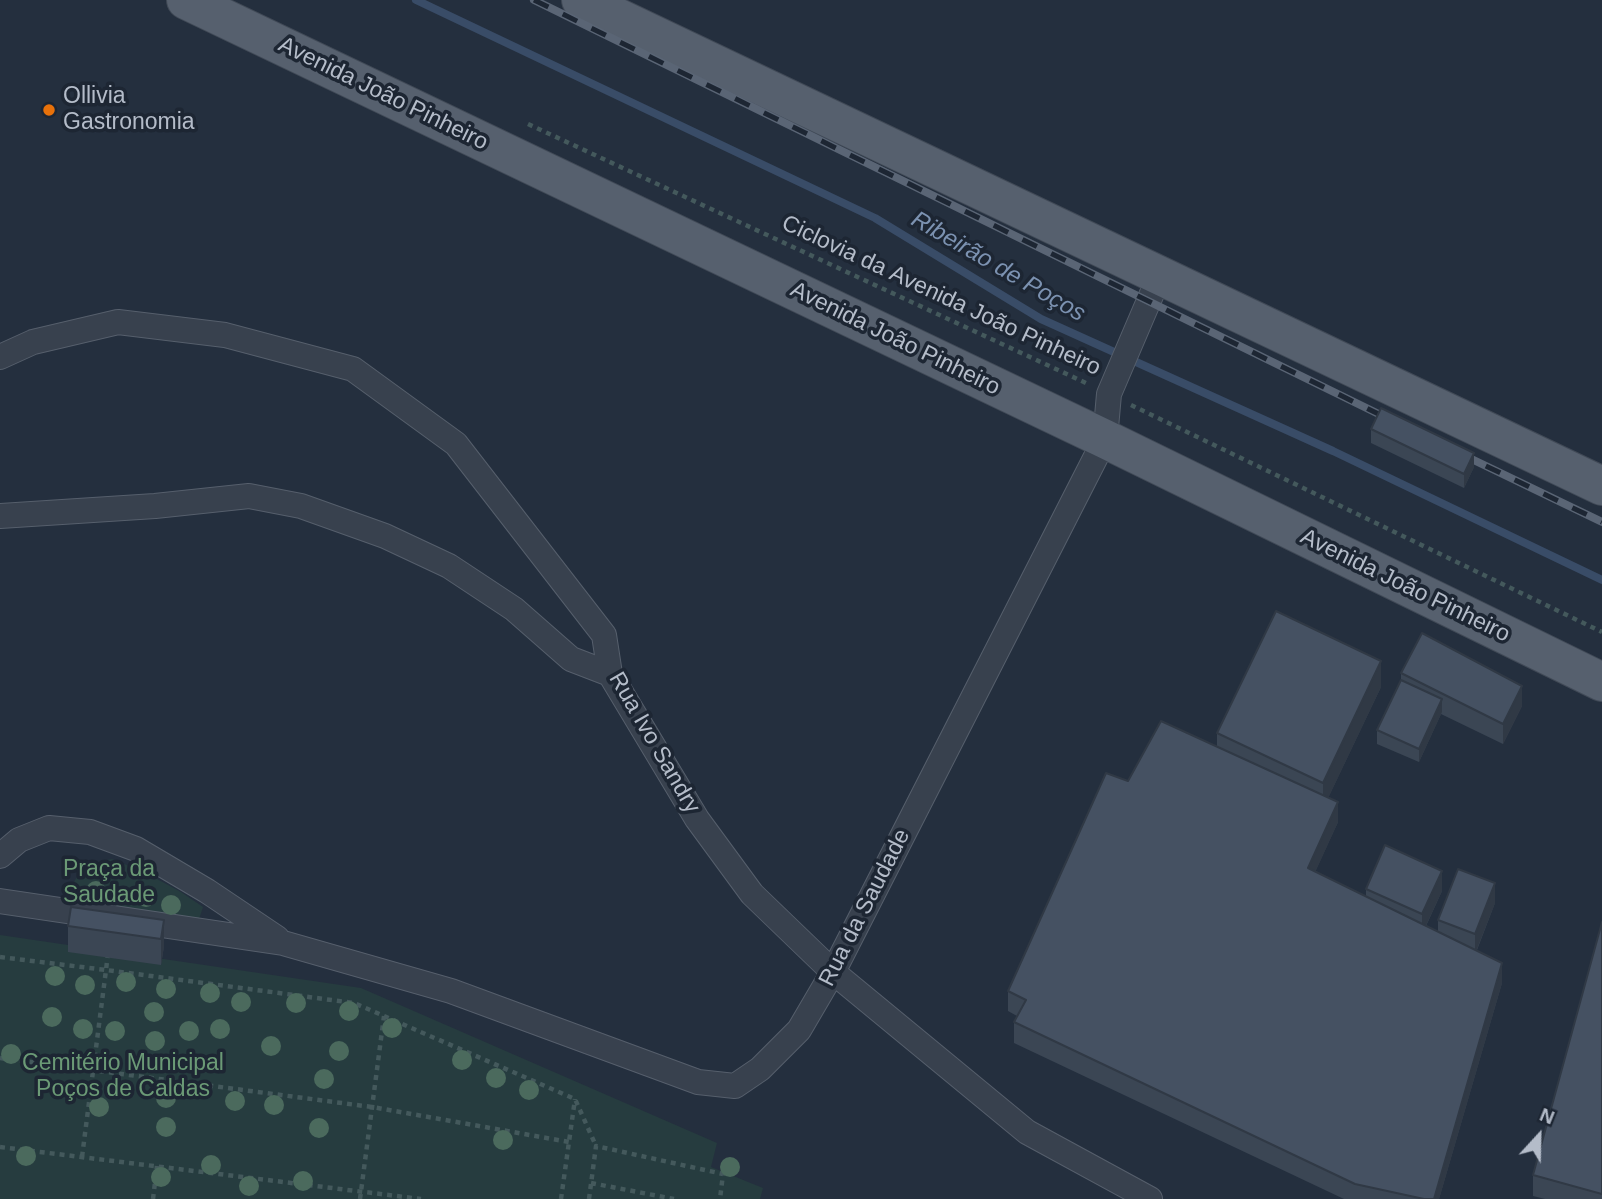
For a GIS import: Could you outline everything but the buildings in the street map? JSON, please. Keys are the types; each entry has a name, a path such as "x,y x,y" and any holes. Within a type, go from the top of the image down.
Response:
{"main road":[{"name":"Avenida João Pinheiro","path":"186,0 1105,439 1602,682"},
{"path":"581,0 1602,486"}],"street":[{"name":"Rua da Saudade","path":"0,901 284,943 451,991 698,1082 735,1086 760,1069 799,1030 833,972 1105,439 1109,394 1159,277"},
{"name":"Rua Ivo Sandry","path":"0,357 33,342 118,322 225,335 353,369 457,444 604,635 610,674 697,818 752,894 833,972 1027,1132 1150,1199"},
{"path":"0,516 155,506 249,496 301,506 385,536 449,566 514,609 571,659 610,674"},
{"name":"Rua da Saudade","path":"0,856 19,840 49,828 90,832 136,849 284,943"}],"path":[{"name":"Ciclovia da Avenida João Pinheiro","path":"527,124 1109,394 1602,632"},
{"path":"82,1157 114,918"},
{"path":"0,957 355,1003 575,1098 596,1146 589,1199"},
{"path":"360,1199 384,1016"},
{"path":"0,1058 372,1107 569,1142"},
{"path":"561,1199 575,1098"},
{"path":"596,1146 723,1174 720,1199"},
{"path":"0,1147 421,1199"},
{"path":"153,1199 157,1166"},
{"path":"591,1183 674,1199"}],"green space":[{"name":"Praça da Saudade","path":"112,859 144,872 203,907 198,922 92,905 78,896 71,887 78,875 90,863"},
{"name":"Cemitério Municipal Poços de Caldas","path":"0,935 361,988 717,1143 711,1167 763,1188 760,1199 0,1199"}],"waterway":[{"name":"Ribeirão de Poços","path":"416,0 875,218 1041,319 1333,451 1602,580"}],"railway":[{"path":"534,0 1397,423"},
{"path":"1457,452 1602,522"}],"place":[{"name":"Ollivia Gastronomia","path":"49,110"}]}
